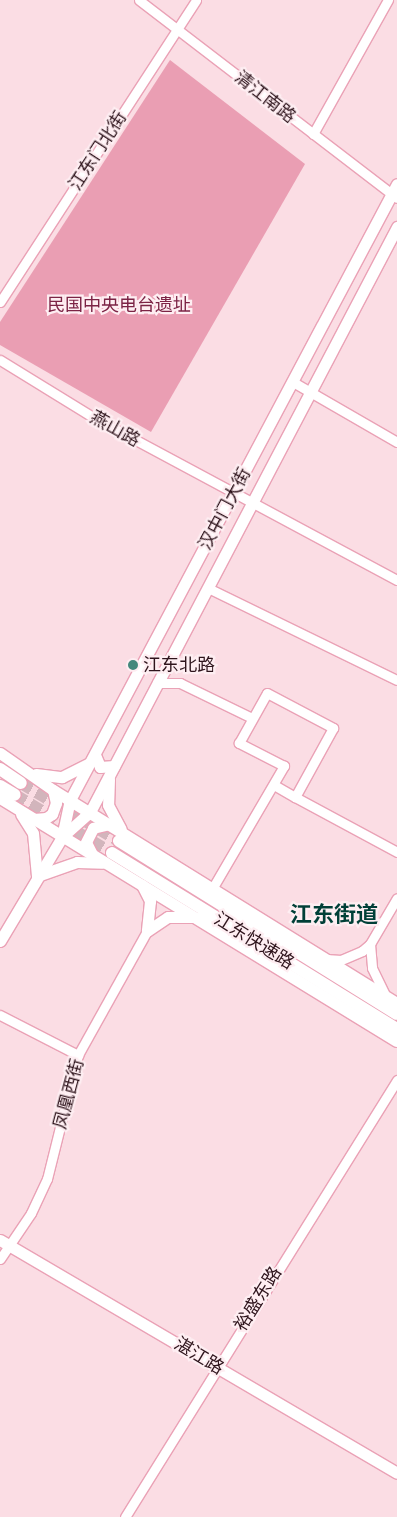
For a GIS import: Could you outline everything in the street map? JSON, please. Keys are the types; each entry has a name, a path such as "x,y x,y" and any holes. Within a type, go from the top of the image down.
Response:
{"highway":[{"path":"0,769 21,783"},
{"path":"0,786 14,800"},
{"name":"江东快速路","path":"116,848 261,938 397,1014"},
{"path":"212,889 261,938"},
{"path":"199,919 261,938"},
{"name":"江东快速路","path":"261,938 394,1035"}],"main road":[{"name":"汉中门大街","path":"62,838 70,800 395,192"},
{"name":"汉中门大街","path":"0,941 37,876 62,838 90,812 397,227"},
{"path":"0,753 30,772 53,790 109,824 116,848 141,884 150,901 147,931"},
{"path":"30,772 50,778 62,777 92,759 100,767 111,770 108,805 116,848"},
{"path":"34,819 46,818 52,814 56,803 53,790"},
{"path":"0,798 14,800 34,819 62,838 92,854 116,848 212,889 397,1003"},
{"path":"14,800 33,833 37,876 116,848"},
{"path":"92,854 86,842 93,828 109,824"},
{"path":"141,884 394,1035"},
{"path":"147,931 168,917 199,919"},
{"name":"湛江路","path":"5,1242 397,1473"}],"street":[{"name":"清江南路","path":"139,0 313,134 395,192"},
{"name":"江东门北街","path":"0,302 196,0"},
{"path":"313,134 388,0"},
{"name":"燕山路","path":"0,360 90,416 397,580"},
{"path":"293,382 397,442"},
{"path":"208,588 397,680"},
{"path":"157,683 180,683 252,718"},
{"path":"212,889 284,766 239,743 267,693 333,728 295,796"},
{"path":"274,785 397,852"},
{"path":"326,959 341,960 370,944 397,898"},
{"name":"凤凰西街","path":"0,1258 5,1242 47,1179 78,1055 147,931"},
{"path":"370,944 372,968 377,983 386,997"},
{"path":"0,1015 78,1055"},
{"path":"394,1035 397,1048"},
{"name":"裕盛东路","path":"125,1517 217,1366 396,1082 397,1072"}],"green space":[{"name":"民国中央电台遗址","path":"170,60 305,164 151,432 0,345 0,322"}],"tunnel":[{"path":"21,783 119,841"},
{"path":"15,795 112,853"}],"place":[{"name":"江东北路","path":"133,665"}],"district":[{"name":"江东街道","path":"334,915"}]}
